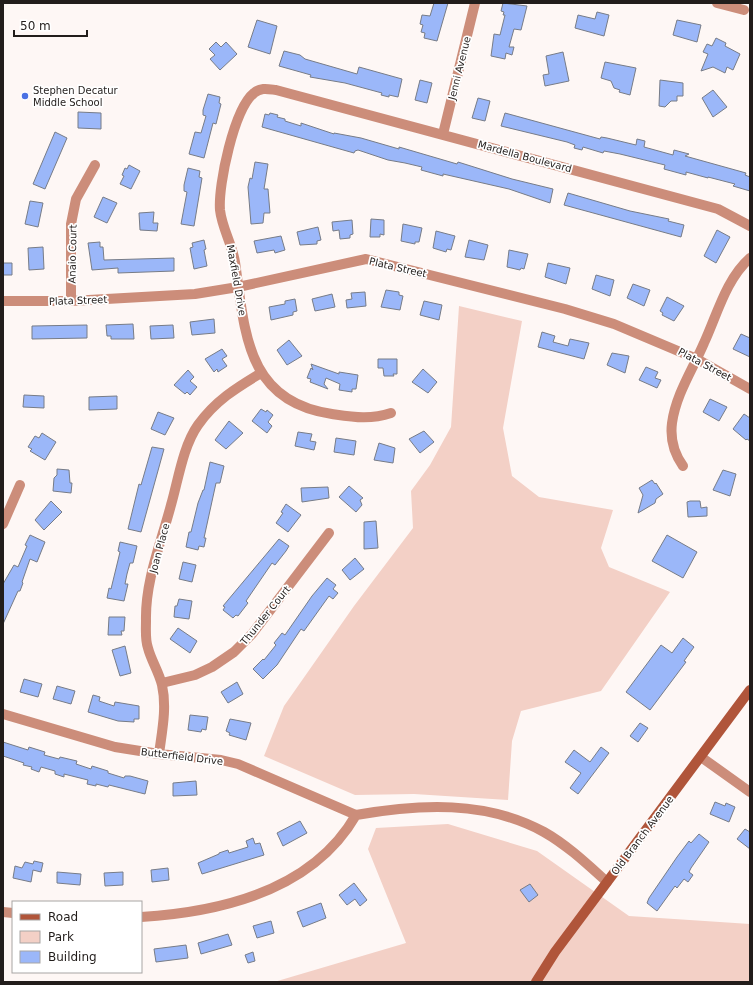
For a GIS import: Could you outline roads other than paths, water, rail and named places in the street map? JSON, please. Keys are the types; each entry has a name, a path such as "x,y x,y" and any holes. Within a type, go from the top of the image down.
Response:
{"main road":[{"name":"Old Branch Avenue","path":"536,982 555,952 750,690"}],"street":[{"name":"Jenni Avenue","path":"443,134 475,3"},
{"path":"717,3 744,10"},
{"name":"Maxfield Drive","path":"261,374 248,342 233,250 220,212 222,176 240,115 247,100 253,93 264,88 297,97"},
{"name":"Mardella Boulevard","path":"297,97 443,134 718,209 750,226"},
{"name":"Anaio Court","path":"71,301 71,224 76,200 95,164"},
{"path":"683,466 673,450 672,422 678,400 723,298 741,267 750,258"},
{"name":"Plata Street","path":"3,302 167,297 238,287 366,259 577,312 633,330 697,359 750,389"},
{"path":"261,374 282,396 315,412 362,418 379,417 391,413"},
{"name":"Joan Place","path":"159,754 164,708 162,683 147,647 146,620 149,586 156,553 185,454 196,427 211,408 230,392 261,374"},
{"path":"3,524 20,485"},
{"name":"Thunder Court","path":"162,683 195,675 212,667 234,652 252,634 329,533"},
{"name":"Butterfield Drive","path":"3,714 115,747 159,754 202,757 238,764 356,815"},
{"path":"701,757 750,792"},
{"path":"142,917 185,913 217,906 277,887 304,871 329,849 344,834 356,815 393,809 431,807 469,808 503,814 527,823 545,833 574,852 607,882"}],"place":[{"name":"Stephen Decatur Middle School","path":"25,96"}]}
